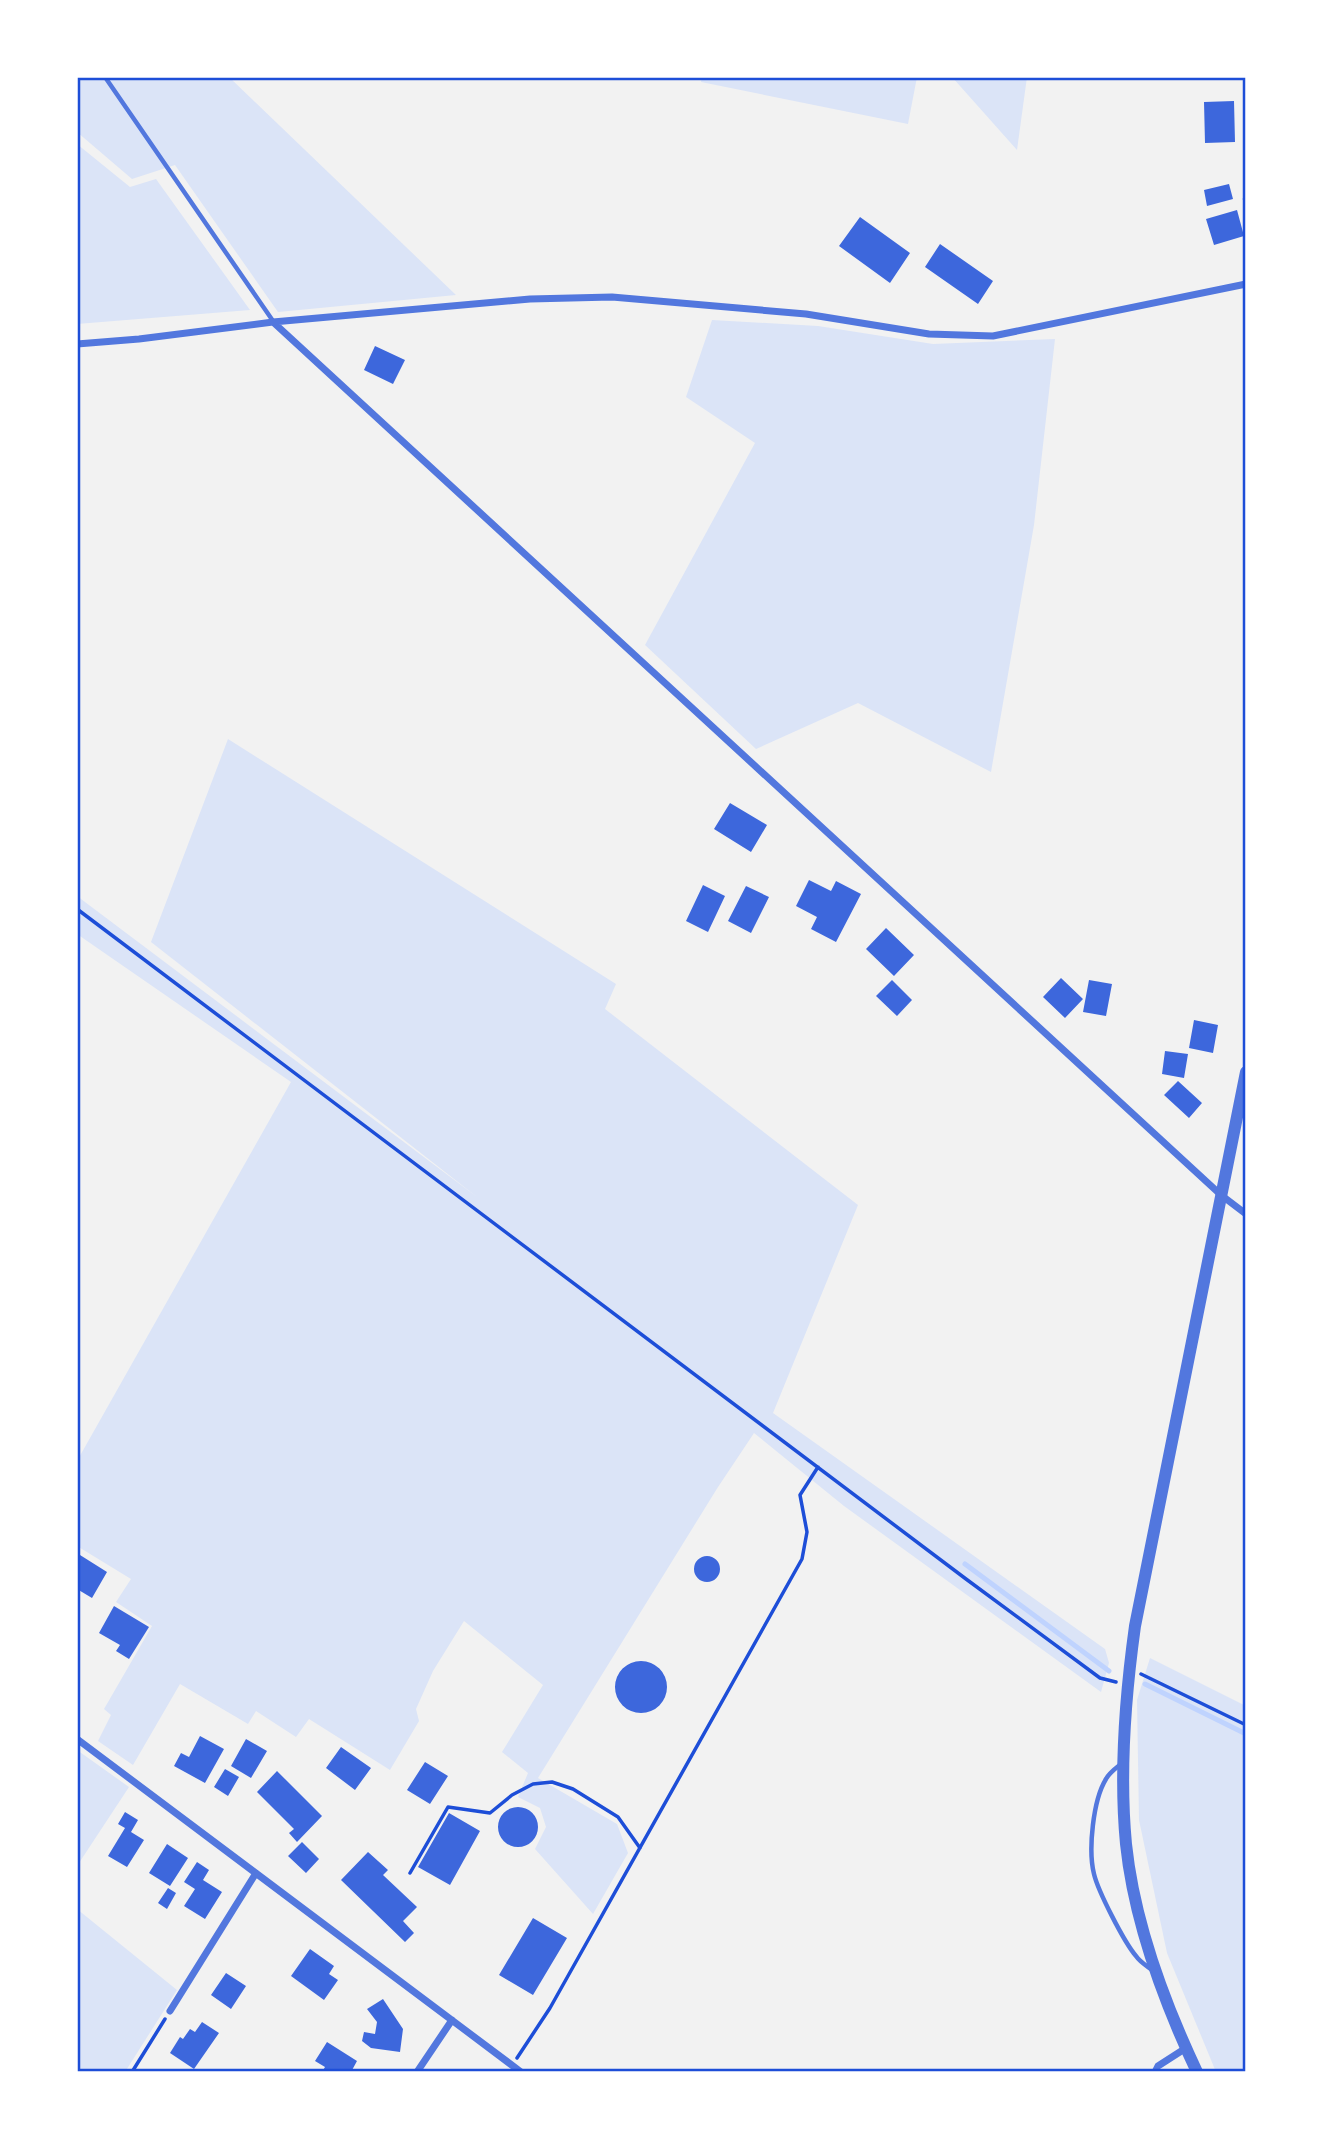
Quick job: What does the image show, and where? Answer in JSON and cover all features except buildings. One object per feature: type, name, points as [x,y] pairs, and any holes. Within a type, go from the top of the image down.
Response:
[{"type":"street","points":[[77,344],[273,322],[530,299],[612,297],[806,314],[929,334],[993,336],[1246,284]]},
{"type":"street","points":[[273,322],[1221,1195],[1246,1214]]},
{"type":"street","points":[[1197,2072],[1157,1974],[1137,1905],[1126,1846],[1124,1760],[1127,1685],[1142,1589],[1246,1072]]},
{"type":"street","points":[[77,1739],[521,2072]]},
{"type":"street","points":[[170,2011],[257,1873]]},
{"type":"street","points":[[417,2072],[452,2020]]},
{"type":"street","points":[[1155,2072],[1158,2066],[1186,2048]]},
{"type":"lane","points":[[105,77],[273,322]]},
{"type":"lane","points":[[1124,1760],[1107,1777],[1099,1794],[1091,1857],[1094,1876],[1124,1938],[1136,1957],[1157,1974]]},
{"type":"path","points":[[77,909],[1100,1678],[1127,1685]]},
{"type":"path","points":[[512,2065],[550,2008],[802,1559],[807,1532],[800,1495],[818,1467]]},
{"type":"path","points":[[1129,1668],[1246,1725]]},
{"type":"path","points":[[410,1873],[448,1807],[491,1813],[512,1795],[533,1784],[552,1782],[573,1789],[618,1818],[640,1848]]},
{"type":"path","points":[[132,2072],[170,2011]]},
{"type":"shaded area","points":[[77,77],[229,77],[456,295],[278,312],[175,165],[132,179],[77,132]]},
{"type":"shaded area","points":[[702,77],[917,77],[908,124],[701,82]]},
{"type":"shaded area","points":[[952,77],[1027,77],[1017,150]]},
{"type":"shaded area","points":[[77,144],[130,187],[156,179],[250,310],[77,324]]},
{"type":"shaded area","points":[[712,320],[818,326],[933,344],[1055,339],[1034,525],[991,772],[858,703],[756,749],[645,645],[755,443],[686,397]]},
{"type":"shaded area","points":[[228,739],[616,984],[605,1009],[858,1205],[773,1413],[1105,1649],[1109,1663],[1101,1692],[844,1506],[754,1433],[538,1778],[617,1824],[628,1853],[593,1914],[535,1849],[546,1827],[540,1808],[518,1797],[528,1773],[502,1752],[543,1685],[464,1621],[433,1671],[416,1709],[419,1721],[390,1770],[309,1719],[296,1737],[256,1711],[248,1724],[180,1684],[133,1765],[98,1741],[111,1715],[104,1709],[152,1626],[116,1602],[131,1579],[77,1546],[77,1461],[291,1082],[77,934],[77,896],[477,1197],[151,942]]},
{"type":"shaded area","points":[[1150,1658],[1246,1706],[1246,2072],[1216,2072],[1167,1953],[1139,1820],[1137,1700]]},
{"type":"shaded area","points":[[77,1750],[129,1787],[77,1866]]},
{"type":"shaded area","points":[[77,1909],[177,1990],[125,2072],[77,2072]]},
{"type":"waterway","points":[[965,1564],[1109,1671]]},
{"type":"waterway","points":[[1145,1684],[1246,1734]]}]
